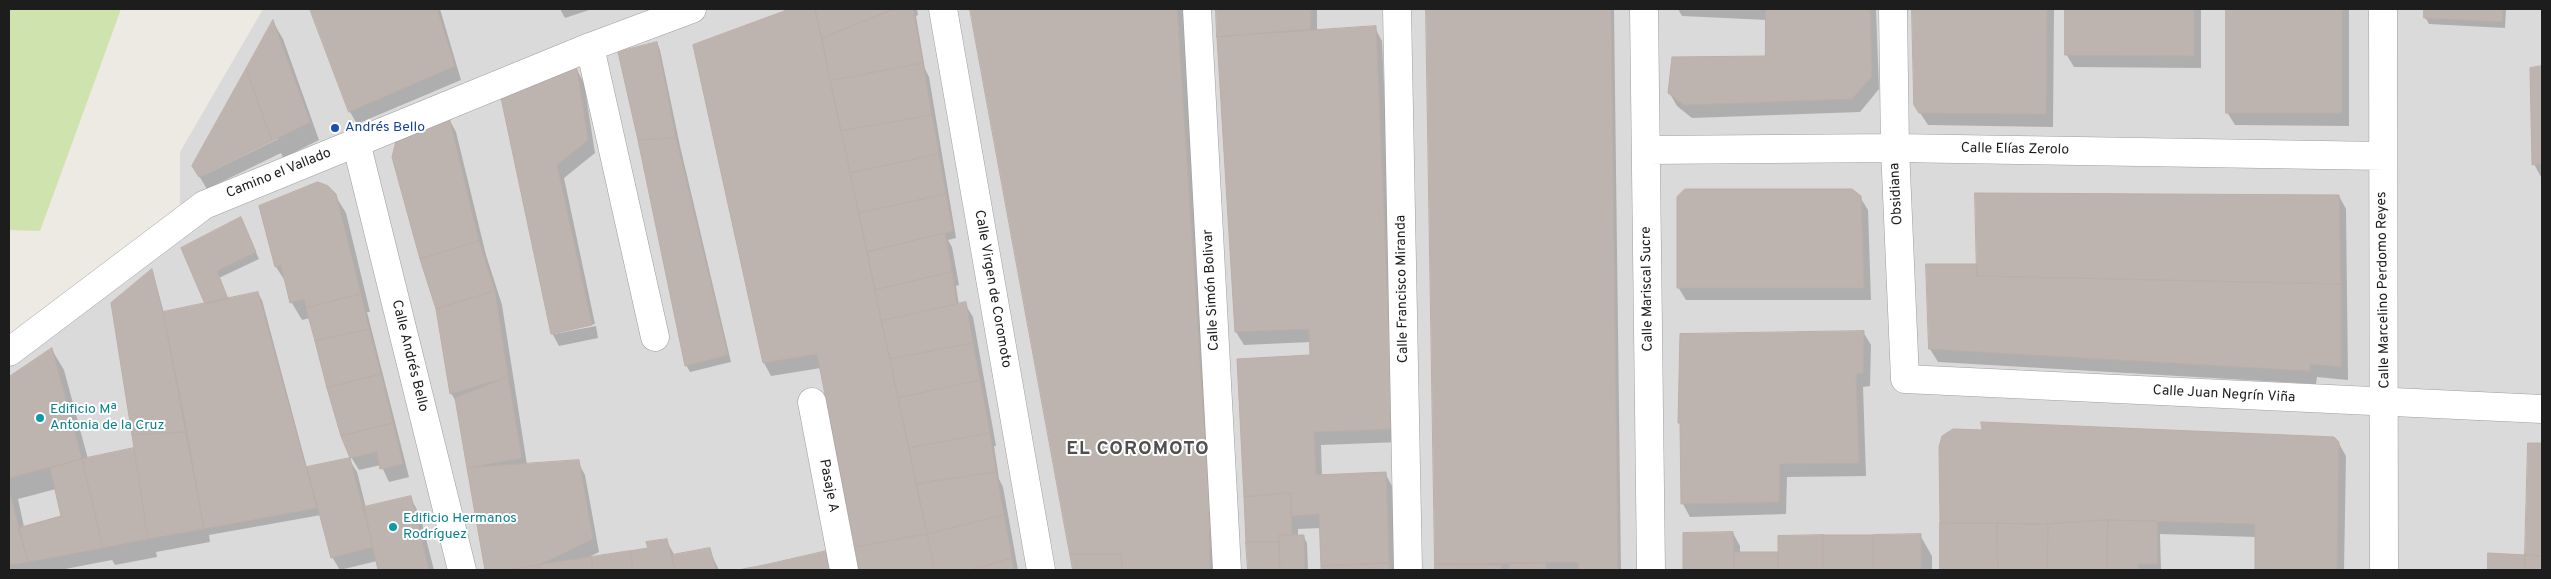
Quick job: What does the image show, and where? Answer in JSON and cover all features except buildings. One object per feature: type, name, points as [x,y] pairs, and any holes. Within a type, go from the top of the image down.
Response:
[{"type":"street","name":"Camino el Vallado","points":[[9,352],[204,205],[590,47],[692,9]]},
{"type":"street","name":"Calle Virgen de Coromoto","points":[[943,9],[1042,570]]},
{"type":"street","name":"Calle Simón Bolivar","points":[[1197,9],[1227,570]]},
{"type":"street","name":"Calle Francisco Miranda","points":[[1397,9],[1408,570]]},
{"type":"street","name":"Calle Mariscal Sucre","points":[[1644,9],[1651,570]]},
{"type":"street","name":"Obsidiana","points":[[1893,9],[1895,148],[1905,379]]},
{"type":"street","name":"Calle Marcelino Perdomo Reyes","points":[[2383,9],[2384,570]]},
{"type":"street","points":[[590,47],[655,337]]},
{"type":"street","name":"Calle Andrés Bello","points":[[356,142],[462,570]]},
{"type":"street","name":"Calle Elías Zerolo","points":[[1646,150],[1895,148],[2382,156]]},
{"type":"street","name":"Calle Juan Negrín Viña","points":[[1905,379],[2542,409]]},
{"type":"street","name":"Pasaje A","points":[[812,402],[844,570]]},
{"type":"shaded area","points":[[263,9],[2542,9],[2542,570],[9,570],[9,334],[180,214],[180,152]]},
{"type":"green space","points":[[9,9],[121,9],[40,231],[9,230]]},
{"type":"place","name":"Andrés Bello","points":[[335,128]]},
{"type":"place","name":"Edificio Mª Antonia de la Cruz","points":[[40,418]]},
{"type":"place","name":"Edificio Hermanos Rodríguez","points":[[393,527]]},
{"type":"district","name":"EL COROMOTO","points":[[1138,450]]}]
